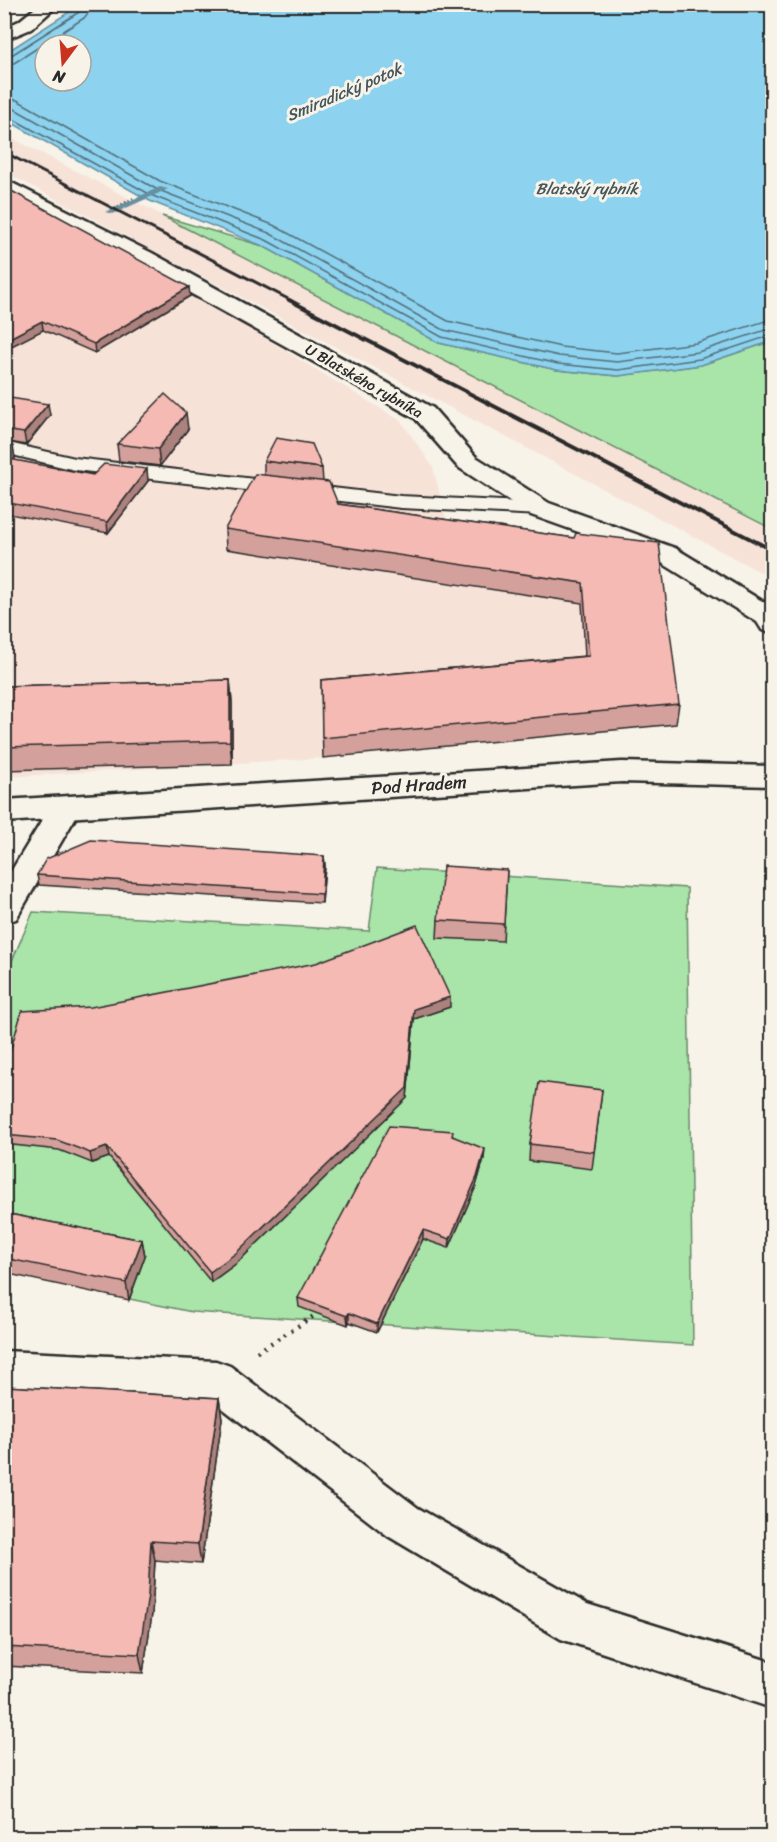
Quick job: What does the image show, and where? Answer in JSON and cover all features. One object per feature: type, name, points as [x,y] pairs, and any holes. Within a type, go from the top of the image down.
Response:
[{"type":"street","points":[[4,35],[25,25],[51,4]]},
{"type":"street","name":"U Blatského rybníka","points":[[4,185],[144,258],[424,414],[467,462],[540,509],[666,554],[768,616],[772,624]]},
{"type":"street","name":"Pod Hradem","points":[[4,811],[622,772],[772,776]]},
{"type":"street","points":[[4,911],[65,808]]},
{"type":"street","points":[[4,1369],[216,1379],[403,1522],[577,1623],[772,1685]]},
{"type":"lane","points":[[4,447],[75,464],[355,497],[401,502],[540,509]]},
{"type":"path","points":[[216,1379],[317,1314]]},
{"type":"shaded area","points":[[4,134],[772,529],[772,578],[5,172]]},
{"type":"shaded area","points":[[5,192],[195,296],[401,421],[433,467],[447,523],[657,562],[676,724],[323,758],[5,777]]},
{"type":"green space","points":[[162,216],[263,246],[439,343],[557,370],[618,376],[701,365],[772,341],[772,529]]},
{"type":"green space","points":[[377,868],[687,888],[693,1345],[192,1312],[5,1273],[5,977],[33,912],[369,931]]},
{"type":"water","name":"Blatský rybník","points":[[80,5],[772,5],[772,341],[701,365],[618,376],[557,370],[439,343],[263,246],[150,201],[5,119],[5,53],[33,35],[33,93],[93,93],[93,33],[36,33]]},
{"type":"building","points":[[4,187],[189,287],[94,344],[42,321],[4,341]]},
{"type":"building","points":[[165,394],[186,413],[158,449],[117,444]]},
{"type":"building","points":[[4,397],[48,404],[24,433],[4,430]]},
{"type":"building","points":[[276,438],[312,444],[322,468],[264,461]]},
{"type":"building","points":[[4,444],[13,447],[4,457]]},
{"type":"building","points":[[4,458],[93,475],[104,464],[147,469],[107,522],[4,502]]},
{"type":"building","points":[[255,474],[329,482],[338,504],[574,538],[576,533],[659,543],[679,704],[322,738],[321,680],[589,656],[583,583],[225,529]]},
{"type":"building","points":[[230,680],[230,741],[4,747],[4,686]]},
{"type":"building","points":[[91,840],[324,856],[322,894],[37,875],[46,859]]},
{"type":"building","points":[[443,866],[507,870],[504,924],[438,920]]},
{"type":"building","points":[[417,925],[450,997],[414,1009],[407,1088],[236,1253],[210,1272],[107,1147],[90,1153],[57,1140],[4,1135],[4,1072],[22,1011],[91,1007],[316,963]]},
{"type":"building","points":[[539,1082],[602,1090],[594,1152],[530,1144]]},
{"type":"building","points":[[389,1126],[453,1131],[452,1136],[485,1149],[477,1177],[450,1239],[423,1230],[377,1324],[298,1298]]},
{"type":"building","points":[[4,1213],[142,1240],[126,1283],[4,1258]]},
{"type":"building","points":[[4,1386],[219,1398],[198,1544],[151,1541],[148,1595],[139,1654],[4,1647]]},
{"type":"waterway","name":"Smiradický potok","points":[[110,212],[163,189]]},
{"type":"railway","points":[[4,152],[292,301]]},
{"type":"railway","points":[[289,300],[772,550]]}]
